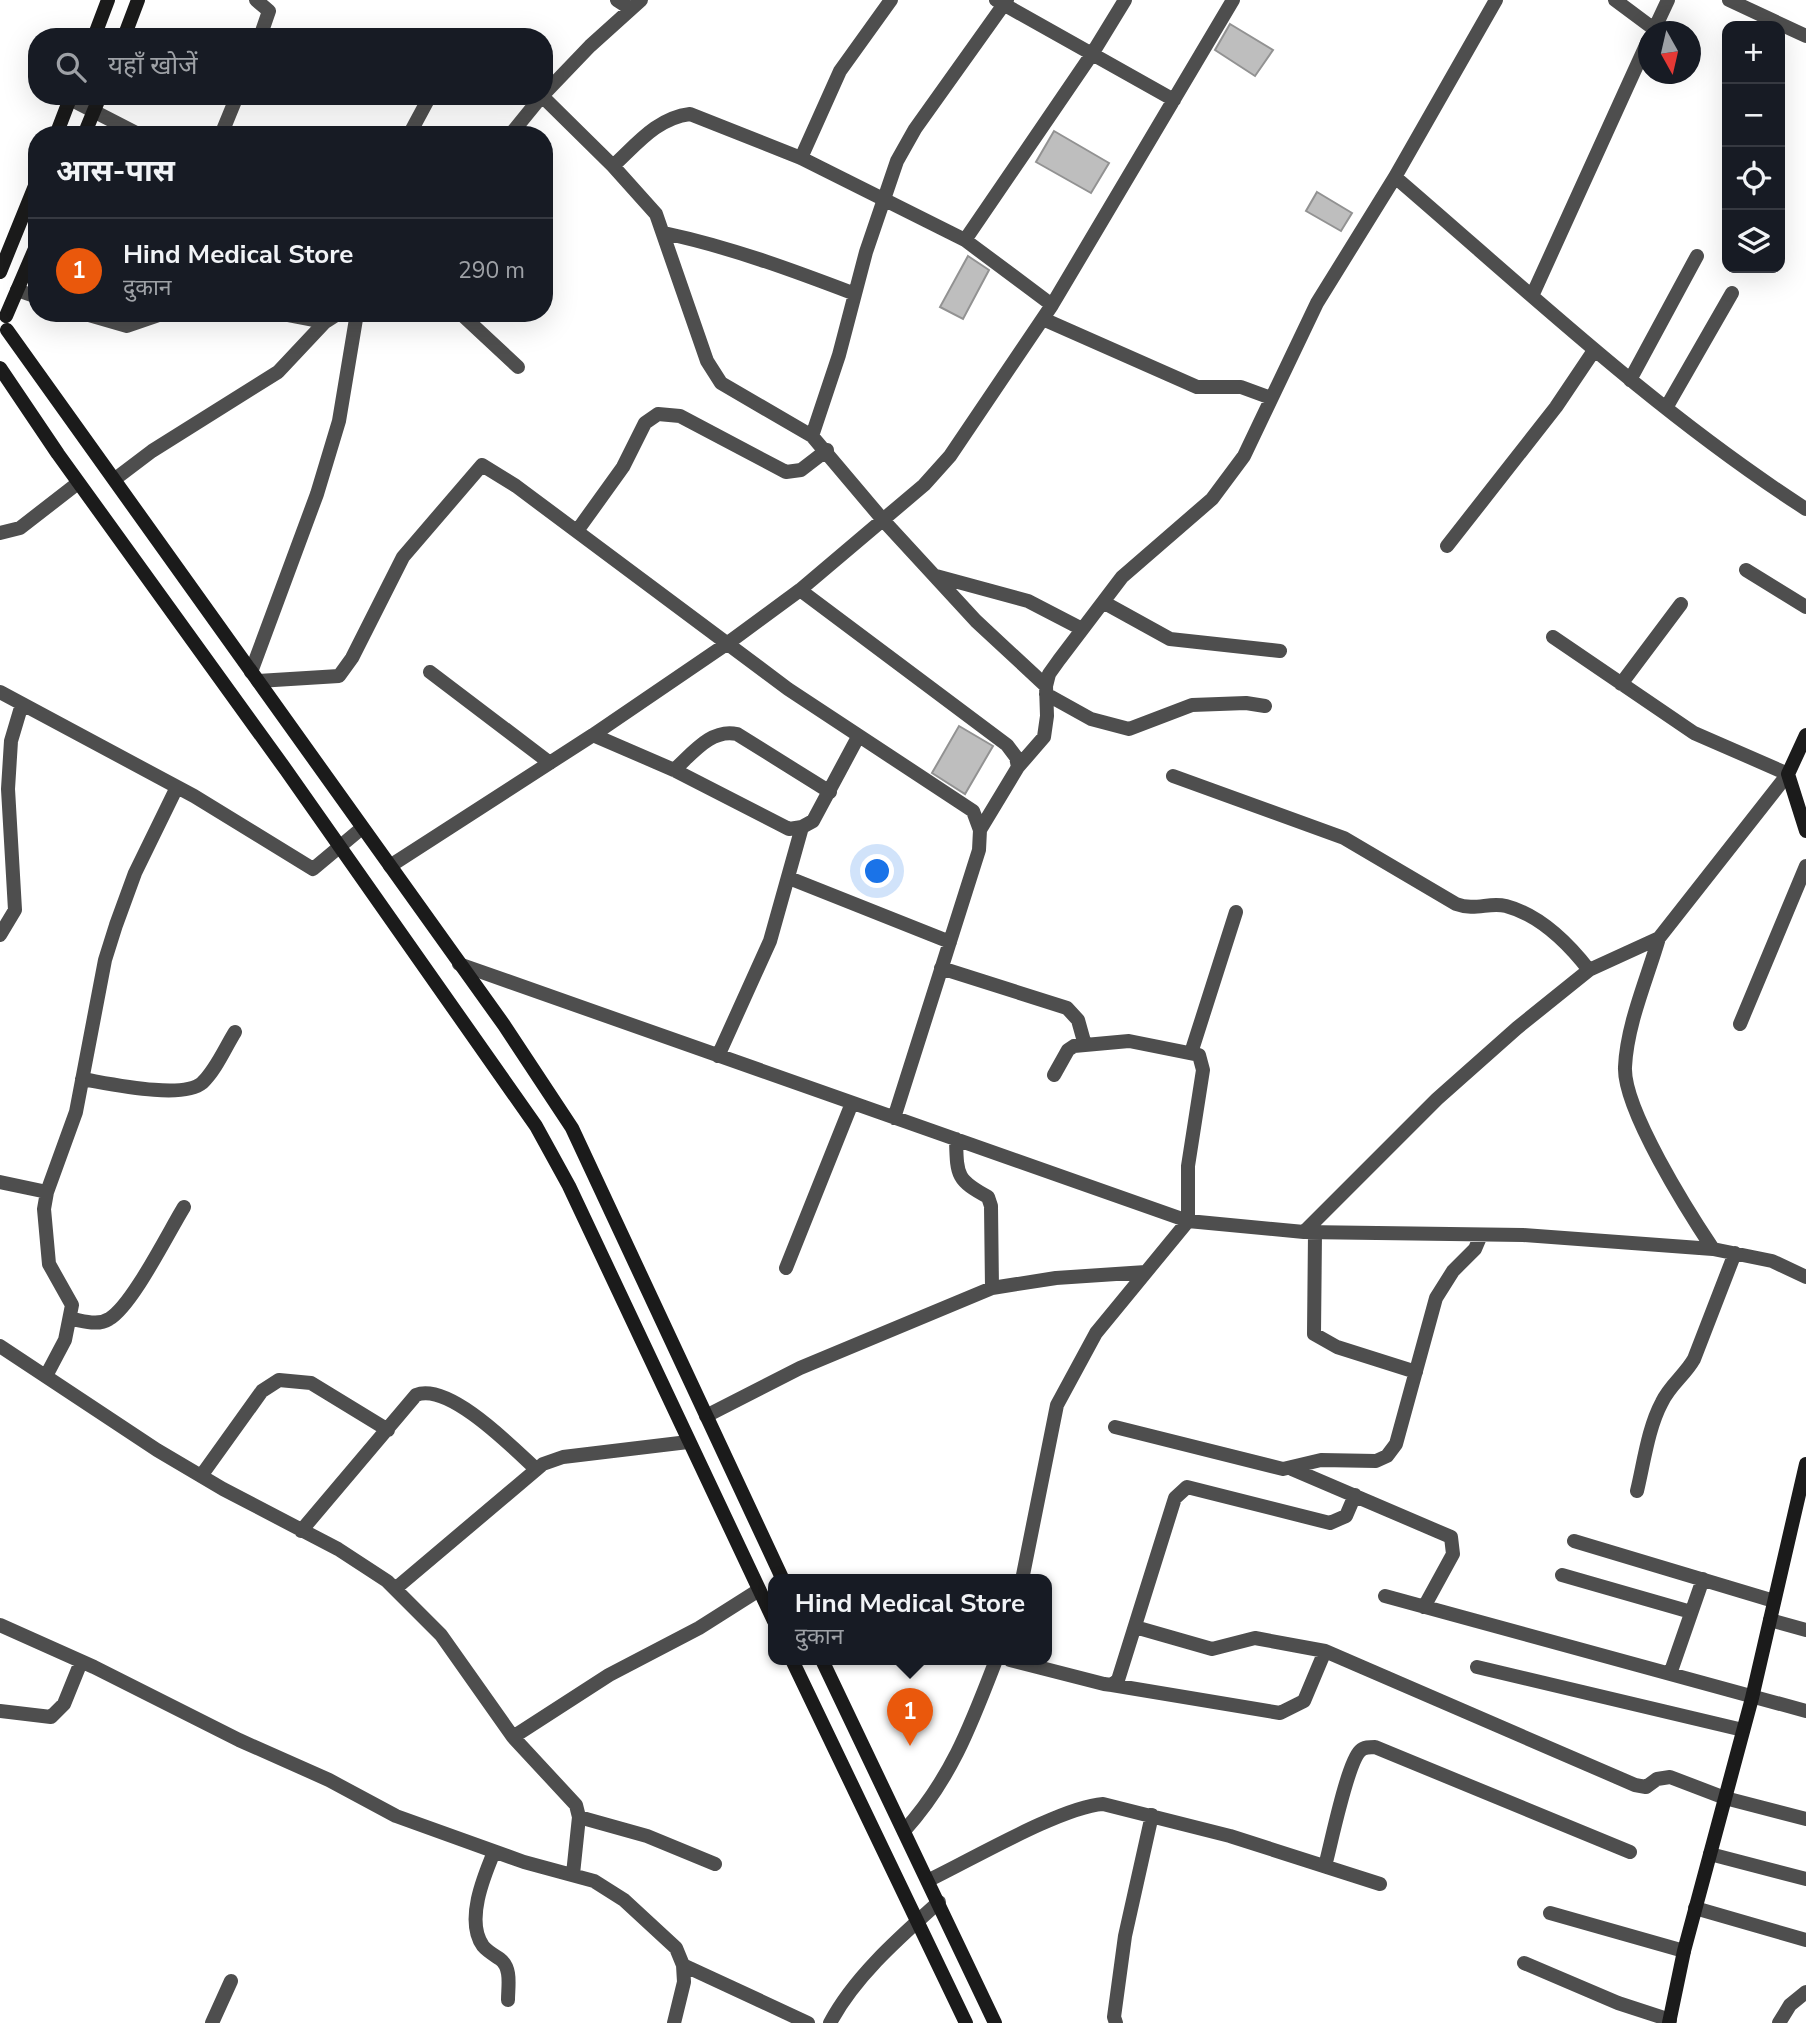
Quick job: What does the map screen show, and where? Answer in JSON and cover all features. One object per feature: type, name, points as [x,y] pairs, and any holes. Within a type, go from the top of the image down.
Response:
[{"type":"street","points":[[98,28],[108,0]]},
{"type":"street","points":[[127,28],[138,0]]},
{"type":"street","points":[[256,0],[269,11],[263,28]]},
{"type":"street","points":[[617,0],[636,5]]},
{"type":"street","points":[[802,158],[840,71],[891,0]]},
{"type":"street","points":[[965,240],[1092,54],[1125,0]]},
{"type":"street","points":[[390,866],[593,735],[728,643],[800,590],[924,485],[950,456],[1052,305],[1233,0]]},
{"type":"street","points":[[980,830],[1018,767],[1044,737],[1047,727],[1046,690],[1049,674],[1122,578],[1212,499],[1244,456],[1317,303],[1395,177],[1496,0]]},
{"type":"street","points":[[1615,0],[1638,21]]},
{"type":"street","points":[[1658,21],[1668,0]]},
{"type":"street","points":[[1729,0],[1806,36]]},
{"type":"street","points":[[812,436],[827,396],[883,197],[897,161],[915,129],[1002,2],[1174,100]]},
{"type":"street","points":[[553,85],[590,46],[636,5]]},
{"type":"street","points":[[1532,296],[1638,65]]},
{"type":"street","points":[[60,126],[68,105]]},
{"type":"street","points":[[88,126],[97,105]]},
{"type":"street","points":[[101,105],[128,126]]},
{"type":"street","points":[[225,126],[233,105]]},
{"type":"street","points":[[414,126],[425,105]]},
{"type":"street","points":[[518,126],[535,105]]},
{"type":"street","points":[[552,105],[656,214],[707,361],[721,383],[812,436],[827,450],[883,520],[976,621],[1046,690],[1091,719],[1129,729],[1192,705],[1246,703],[1265,706]]},
{"type":"street","points":[[613,166],[655,126],[677,116],[690,114],[802,158],[965,240],[1052,305]]},
{"type":"street","points":[[1395,177],[1593,352],[1806,509]]},
{"type":"street","points":[[0,272],[28,203]]},
{"type":"street","points":[[664,233],[763,259],[855,294]]},
{"type":"street","points":[[1630,380],[1697,256]]},
{"type":"street","points":[[28,265],[3,324],[390,866],[572,1128],[780,1574]]},
{"type":"street","points":[[17,290],[28,294]]},
{"type":"street","points":[[1666,408],[1732,293]]},
{"type":"street","points":[[1043,319],[1197,387],[1241,387],[1271,398]]},
{"type":"street","points":[[113,322],[127,326],[139,322]]},
{"type":"street","points":[[115,479],[152,451],[278,372],[325,322]]},
{"type":"street","points":[[255,677],[339,421],[356,322]]},
{"type":"street","points":[[470,322],[519,366]]},
{"type":"street","points":[[1447,546],[1556,407],[1593,352]]},
{"type":"street","points":[[0,368],[78,483],[341,847],[536,1126],[569,1186],[768,1609]]},
{"type":"street","points":[[577,531],[623,467],[645,423],[658,414],[680,416],[786,472],[801,470],[827,450]]},
{"type":"street","points":[[255,677],[339,676],[352,658],[403,557],[482,465],[577,531],[858,737],[973,811],[980,830],[979,850],[894,1118]]},
{"type":"street","points":[[0,534],[20,528],[78,483]]},
{"type":"street","points":[[1746,570],[1806,607]]},
{"type":"street","points":[[935,576],[1028,601],[1082,629]]},
{"type":"street","points":[[800,590],[1007,746],[1016,757],[1018,767]]},
{"type":"street","points":[[1103,602],[1170,639],[1280,651]]},
{"type":"street","points":[[1621,684],[1681,604]]},
{"type":"street","points":[[1553,637],[1694,733],[1788,775],[1806,831]]},
{"type":"street","points":[[430,672],[550,763]]},
{"type":"street","points":[[0,692],[177,787],[313,869],[362,828]]},
{"type":"street","points":[[0,935],[15,910],[8,789],[11,741],[22,704]]},
{"type":"street","points":[[674,770],[715,734],[727,732],[737,734],[830,792]]},
{"type":"street","points":[[593,735],[674,770],[789,829],[802,827],[813,821],[858,737]]},
{"type":"street","points":[[1713,1249],[1681,1202],[1628,1087],[1625,1070],[1627,1050],[1659,938],[1788,775],[1806,735]]},
{"type":"street","points":[[1173,776],[1344,838],[1456,904],[1470,909],[1506,906],[1524,914],[1560,936],[1589,970]]},
{"type":"street","points":[[46,1376],[65,1340],[72,1318],[72,1305],[49,1264],[44,1209],[47,1192],[76,1112],[105,960],[116,925],[135,873],[177,787]]},
{"type":"street","points":[[718,1056],[770,941],[802,827]]},
{"type":"street","points":[[1740,1024],[1806,866]]},
{"type":"street","points":[[789,878],[950,942]]},
{"type":"street","points":[[1191,1053],[1236,912]]},
{"type":"street","points":[[1416,1372],[1337,1347],[1314,1334],[1309,1233],[1437,1099],[1589,970],[1659,938]]},
{"type":"street","points":[[459,964],[1188,1221],[1309,1233],[1481,1235],[1713,1249],[1772,1261],[1806,1277]]},
{"type":"street","points":[[942,968],[1067,1009],[1078,1020],[1085,1045]]},
{"type":"street","points":[[82,1079],[149,1090],[195,1087],[209,1074],[235,1032]]},
{"type":"street","points":[[1023,1574],[1057,1405],[1096,1333],[1188,1221],[1188,1166],[1203,1070],[1199,1055],[1129,1041],[1085,1045],[1068,1050],[1054,1076]]},
{"type":"street","points":[[786,1268],[852,1103]]},
{"type":"street","points":[[956,1139],[960,1178],[965,1185],[988,1197],[991,1206],[992,1288]]},
{"type":"street","points":[[0,1182],[47,1192]]},
{"type":"street","points":[[72,1318],[102,1322],[116,1314],[139,1283],[184,1207]]},
{"type":"street","points":[[1292,1469],[1321,1460],[1364,1461],[1387,1456],[1396,1444],[1436,1298],[1453,1272],[1475,1249],[1481,1235]]},
{"type":"street","points":[[1637,1491],[1658,1410],[1670,1389],[1695,1359],[1735,1253]]},
{"type":"street","points":[[706,1416],[800,1368],[992,1288],[1056,1278],[1146,1272]]},
{"type":"street","points":[[0,1346],[201,1476],[338,1549],[395,1589],[441,1635],[513,1737],[569,1795],[579,1817],[573,1874]]},
{"type":"street","points":[[201,1476],[262,1391],[279,1380],[311,1383],[387,1430]]},
{"type":"street","points":[[301,1531],[416,1395],[424,1392],[441,1395],[470,1414],[536,1469]]},
{"type":"street","points":[[1115,1427],[1267,1467],[1292,1469],[1451,1537],[1453,1554],[1424,1607]]},
{"type":"street","points":[[395,1589],[536,1469],[563,1457],[688,1442]]},
{"type":"street","points":[[1524,1963],[1618,2003],[1669,2021],[1684,1951],[1752,1698],[1806,1464]]},
{"type":"street","points":[[1112,1685],[1118,1680],[1175,1498],[1186,1487],[1330,1523],[1346,1516],[1355,1494]]},
{"type":"street","points":[[1574,1541],[1774,1601]]},
{"type":"street","points":[[1562,1575],[1691,1612]]},
{"type":"street","points":[[1670,1674],[1703,1579]]},
{"type":"street","points":[[513,1737],[609,1675],[699,1628],[759,1590]]},
{"type":"street","points":[[1385,1596],[1806,1711]]},
{"type":"street","points":[[1770,1620],[1806,1630]]},
{"type":"street","points":[[0,1625],[239,1740],[329,1780],[396,1816],[494,1852],[594,1881],[624,1900],[676,1948],[683,1965],[684,1982],[674,2023]]},
{"type":"street","points":[[1135,1628],[1212,1649],[1255,1638],[1325,1651],[1635,1785],[1646,1787],[1657,1779],[1670,1777],[1725,1798],[1806,1819]]},
{"type":"street","points":[[1030,1665],[1112,1685],[1280,1713],[1304,1701],[1325,1651]]},
{"type":"street","points":[[0,1711],[51,1717],[64,1704],[81,1662]]},
{"type":"street","points":[[794,1665],[966,2023]]},
{"type":"street","points":[[824,1665],[995,2023]]},
{"type":"street","points":[[904,1831],[931,1801],[961,1751],[994,1665]]},
{"type":"street","points":[[1477,1667],[1743,1730]]},
{"type":"street","points":[[1325,1866],[1350,1773],[1359,1751],[1366,1747],[1375,1747],[1630,1852]]},
{"type":"street","points":[[929,1880],[1092,1805],[1103,1804],[1152,1815],[1380,1884]]},
{"type":"street","points":[[1116,2023],[1114,2017],[1125,1936],[1152,1815]]},
{"type":"street","points":[[579,1817],[647,1836],[715,1864]]},
{"type":"street","points":[[494,1852],[478,1895],[478,1927],[481,1942],[504,1962],[508,1970],[508,2000]]},
{"type":"street","points":[[1710,1854],[1806,1879]]},
{"type":"street","points":[[830,2023],[839,2006],[939,1902]]},
{"type":"street","points":[[1696,1908],[1806,1940]]},
{"type":"street","points":[[1550,1913],[1684,1951]]},
{"type":"street","points":[[683,1965],[808,2023]]},
{"type":"street","points":[[212,2023],[230,1980]]},
{"type":"street","points":[[1779,2023],[1790,2005],[1806,1992]]},
{"type":"building","points":[[1230,24],[1273,50],[1255,76],[1215,50]]},
{"type":"building","points":[[1054,131],[1109,163],[1091,193],[1036,162]]},
{"type":"building","points":[[1317,192],[1352,213],[1341,231],[1306,211]]},
{"type":"building","points":[[968,256],[989,270],[963,319],[940,307]]},
{"type":"building","points":[[959,726],[993,746],[965,794],[932,773]]},
{"type":"place","name":"Hind Medical Store","points":[[910,1746]]}]
